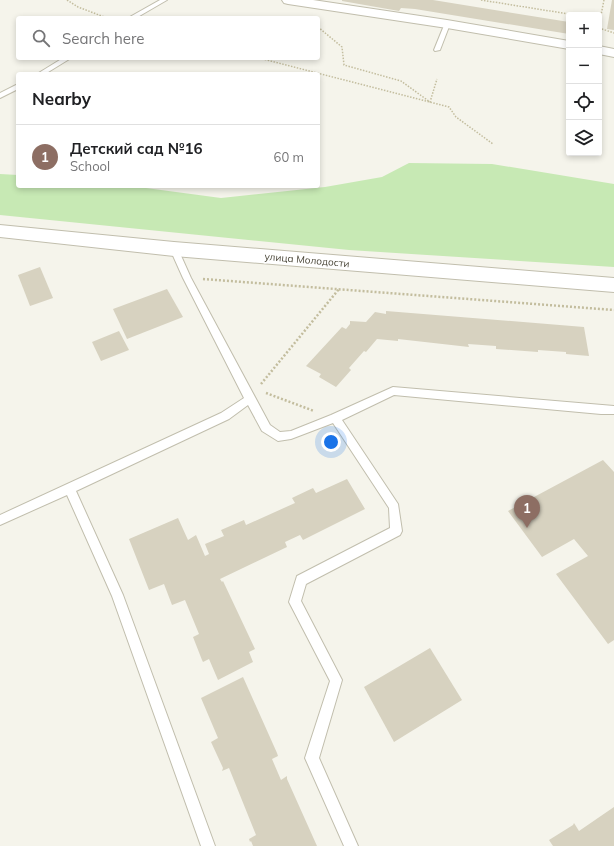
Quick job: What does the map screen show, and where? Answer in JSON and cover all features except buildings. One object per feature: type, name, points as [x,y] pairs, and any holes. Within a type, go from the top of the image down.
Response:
[{"type":"street","points":[[288,0],[447,24],[566,44]]},
{"type":"street","points":[[602,51],[614,53]]},
{"type":"street","name":"улица Молодости","points":[[0,231],[174,249],[614,285]]},
{"type":"lane","points":[[135,16],[164,0]]},
{"type":"lane","points":[[437,50],[447,24]]},
{"type":"lane","points":[[44,72],[64,60]]},
{"type":"lane","points":[[0,96],[16,87]]},
{"type":"lane","points":[[174,249],[187,278],[266,428],[278,436],[291,435],[335,418],[392,391],[614,410]]},
{"type":"lane","points":[[0,520],[70,489],[225,416],[250,399]]},
{"type":"lane","points":[[335,418],[394,507],[396,531],[301,580],[295,602],[336,680],[312,758],[351,846]]},
{"type":"lane","points":[[70,489],[117,595],[208,846]]},
{"type":"path","points":[[67,0],[78,7],[102,16]]},
{"type":"path","points":[[481,0],[566,14]]},
{"type":"path","points":[[601,12],[604,0]]},
{"type":"path","points":[[320,29],[342,47],[344,65],[401,81],[430,102]]},
{"type":"path","points":[[602,29],[614,33]]},
{"type":"path","points":[[266,60],[313,72]]},
{"type":"path","points":[[320,74],[449,107],[456,118],[493,144]]},
{"type":"path","points":[[430,102],[437,79]]},
{"type":"path","points":[[187,278],[614,310]]},
{"type":"path","points":[[250,399],[339,289]]},
{"type":"path","points":[[256,390],[335,418]]},
{"type":"green space","points":[[409,163],[492,164],[614,184],[614,267],[349,250],[0,215],[0,174],[16,175],[16,188],[146,188],[221,198],[320,188],[382,177]]},
{"type":"place","name":"Детский сад №16","points":[[527,528]]}]
